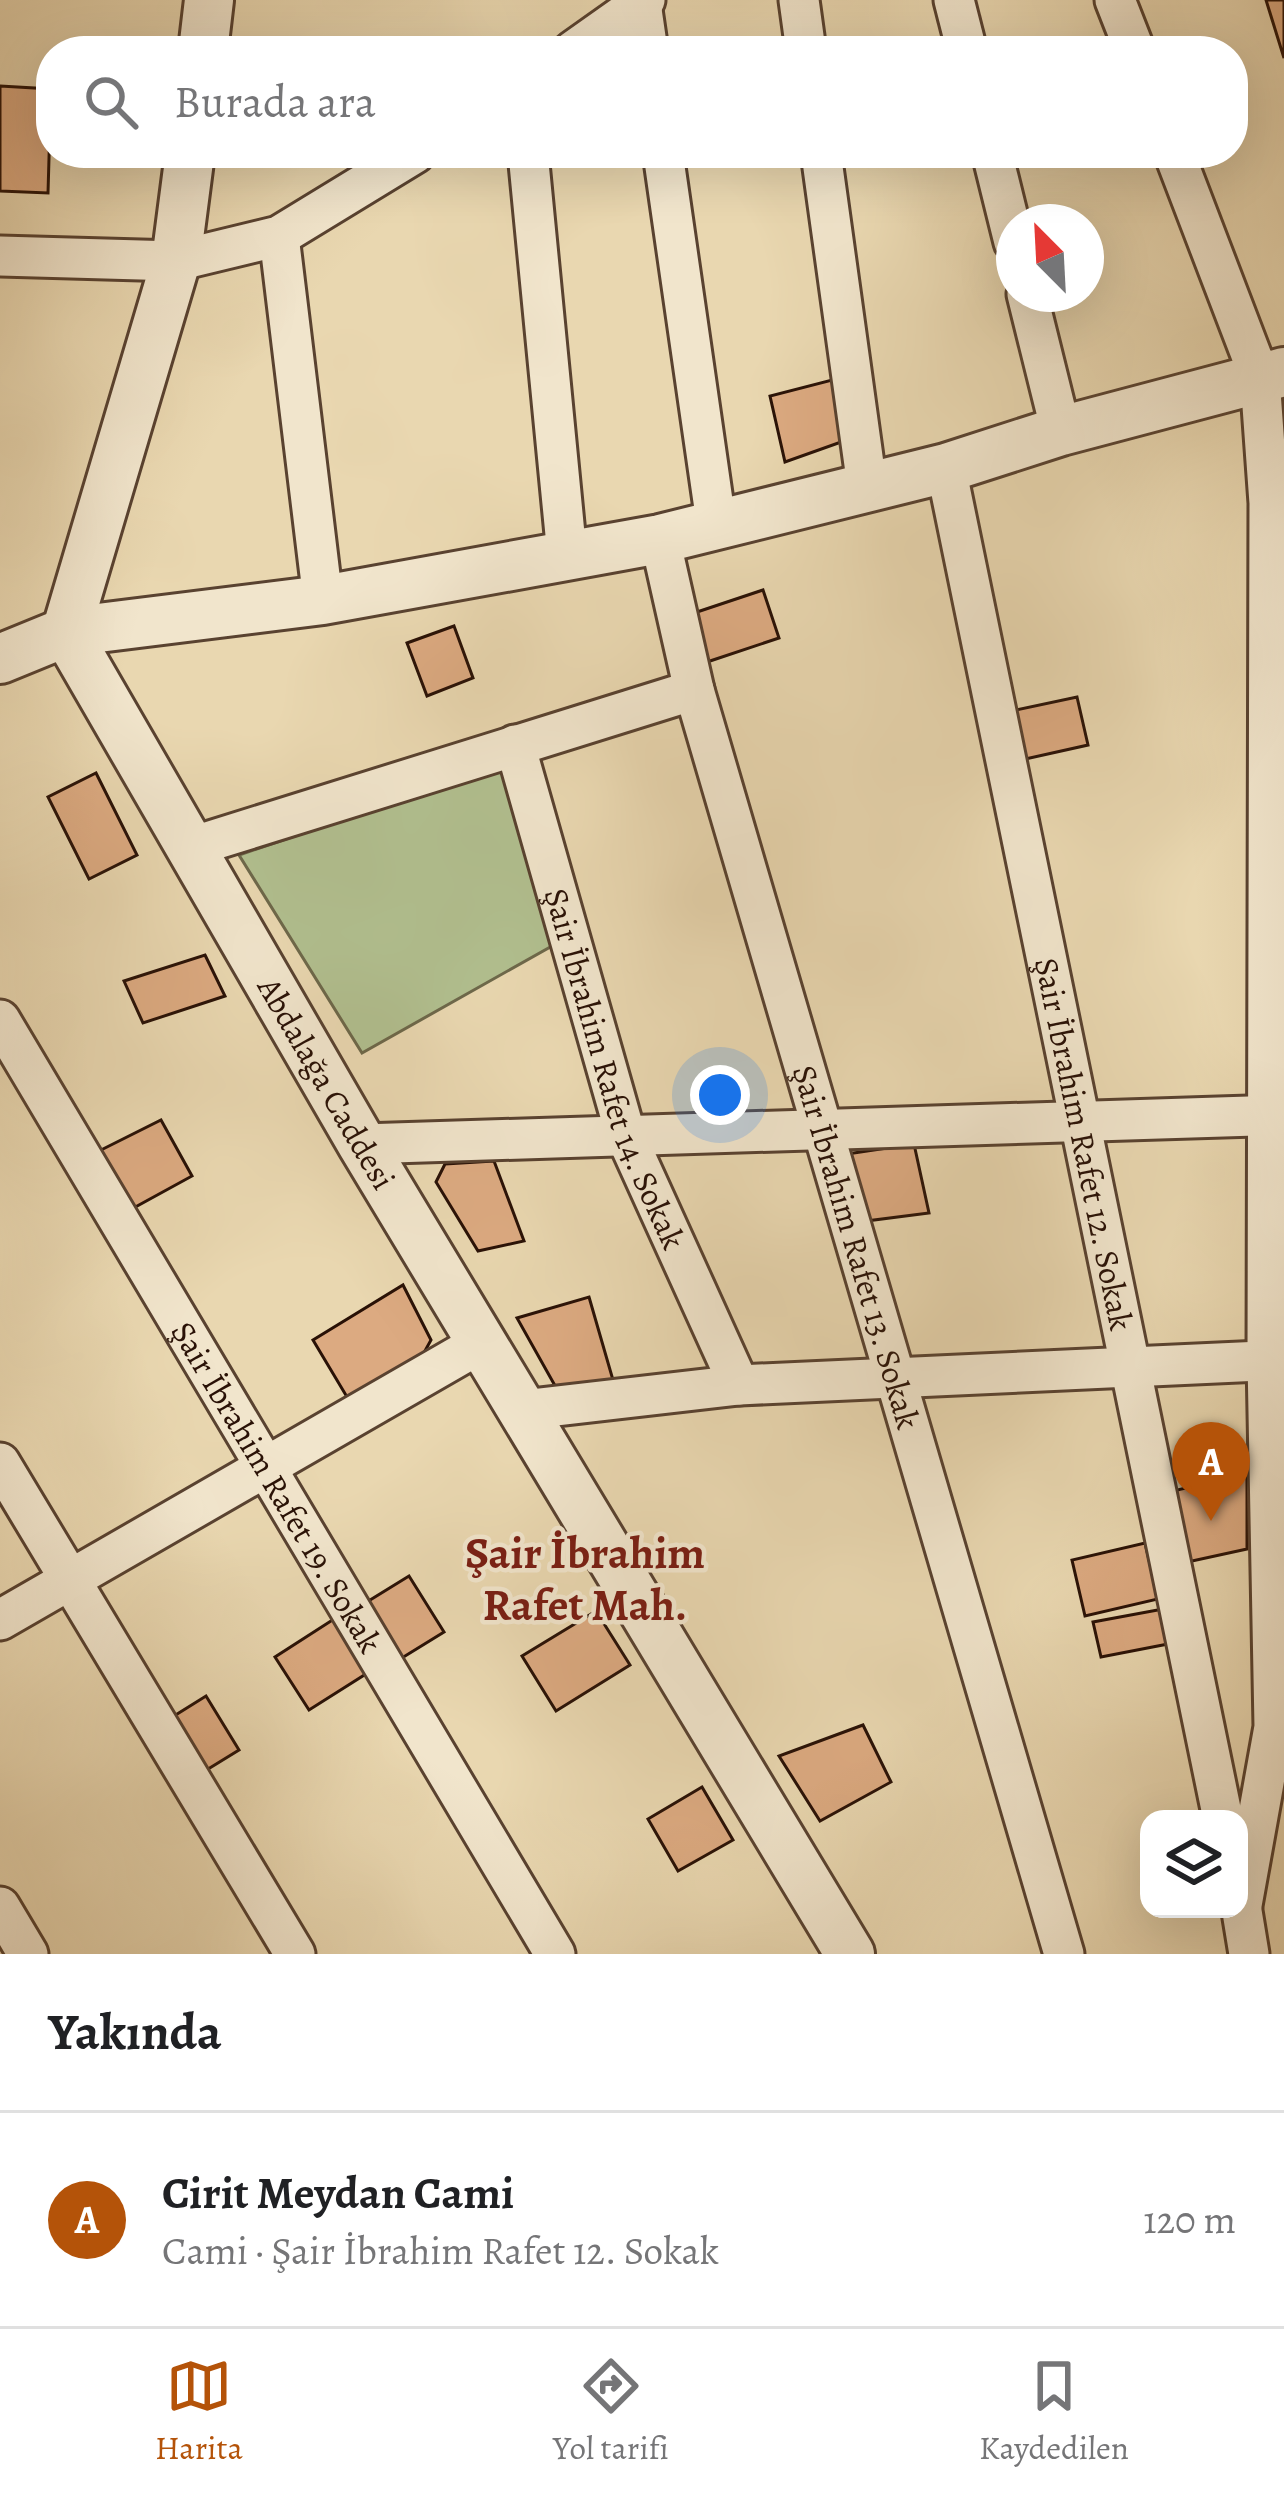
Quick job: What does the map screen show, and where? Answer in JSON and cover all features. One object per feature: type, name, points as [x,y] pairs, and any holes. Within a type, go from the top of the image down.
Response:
[{"type":"street","points":[[205,36],[209,0]]},
{"type":"street","points":[[799,0],[804,36]]},
{"type":"street","points":[[954,0],[963,36]]},
{"type":"street","points":[[1115,0],[1129,36]]},
{"type":"street","points":[[595,36],[643,1]]},
{"type":"street","points":[[643,1],[646,36]]},
{"type":"street","points":[[66,632],[176,261],[188,168]]},
{"type":"street","points":[[0,256],[176,261],[278,236],[390,168]]},
{"type":"street","points":[[529,168],[567,555]]},
{"type":"street","points":[[665,168],[716,522]]},
{"type":"street","points":[[822,168],[867,486]]},
{"type":"street","points":[[996,168],[1005,204]]},
{"type":"street","points":[[1181,168],[1272,375],[1277,502],[1278,1115],[1274,1726],[1248,1858]]},
{"type":"street","points":[[278,236],[323,600]]},
{"type":"street","points":[[1031,312],[1060,431]]},
{"type":"street","points":[[0,659],[66,632],[323,600],[660,539],[946,469],[1060,431],[1272,375]]},
{"type":"street","name":"Şair İbrahim Rafet 12. Sokak","points":[[946,469],[1221,1810]]},
{"type":"street","name":"Şair İbrahim Rafet 13. Sokak","points":[[660,539],[694,690],[819,1126],[900,1379],[1064,1954]]},
{"type":"street","name":"Abdalağa Caddesi","points":[[66,632],[362,1144],[850,1954]]},
{"type":"street","points":[[188,848],[694,690]]},
{"type":"street","name":"Şair İbrahim Rafet 14. Sokak","points":[[515,745],[626,1136],[739,1385]]},
{"type":"street","name":"Şair İbrahim Rafet 19. Sokak","points":[[0,1020],[261,1467],[555,1954]]},
{"type":"street","points":[[362,1144],[1278,1115]]},
{"type":"street","points":[[0,1620],[481,1343]]},
{"type":"street","points":[[522,1410],[739,1385],[1128,1371],[1275,1360]]},
{"type":"street","points":[[0,1463],[295,1954]]},
{"type":"street","points":[[0,1907],[28,1954]]},
{"type":"street","points":[[1243,1918],[1249,1954]]},
{"type":"green space","points":[[502,766],[552,946],[362,1053],[239,855]]},
{"type":"building","points":[[1266,0],[1284,0],[1284,58]]},
{"type":"building","points":[[0,86],[36,88],[36,168],[49,168],[48,193],[0,191]]},
{"type":"building","points":[[832,380],[844,441],[785,462],[770,396]]},
{"type":"building","points":[[763,590],[779,638],[707,662],[691,614]]},
{"type":"building","points":[[454,626],[473,678],[427,696],[407,643]]},
{"type":"building","points":[[1077,697],[1088,745],[1021,760],[1011,711]]},
{"type":"building","points":[[96,773],[137,855],[89,879],[48,797]]},
{"type":"building","points":[[205,955],[225,996],[143,1023],[124,981]]},
{"type":"building","points":[[161,1120],[192,1176],[128,1211],[93,1154]]},
{"type":"building","points":[[914,1144],[929,1213],[866,1221],[847,1154]]},
{"type":"building","points":[[494,1161],[524,1241],[478,1251],[436,1182],[445,1164]]},
{"type":"building","points":[[403,1285],[431,1340],[420,1360],[350,1402],[313,1340]]},
{"type":"building","points":[[589,1297],[613,1380],[558,1391],[517,1318]]},
{"type":"building","points":[[1247,1473],[1247,1549],[1183,1563],[1169,1492]]},
{"type":"building","points":[[1145,1543],[1158,1599],[1085,1616],[1072,1560]]},
{"type":"building","points":[[409,1576],[444,1632],[397,1661],[362,1605]]},
{"type":"building","points":[[1163,1609],[1168,1644],[1101,1657],[1093,1622]]},
{"type":"building","points":[[596,1611],[630,1665],[556,1711],[522,1656]]},
{"type":"building","points":[[334,1619],[369,1672],[309,1710],[275,1657]]},
{"type":"building","points":[[206,1696],[239,1750],[200,1774],[166,1721]]},
{"type":"building","points":[[863,1725],[891,1782],[820,1821],[779,1756]]},
{"type":"building","points":[[702,1787],[733,1840],[678,1871],[648,1819]]},
{"type":"place","name":"Cirit Meydan Cami","points":[[1211,1521]]},
{"type":"district","name":"Şair İbrahim Rafet Mah.","points":[[585,1578]]}]
